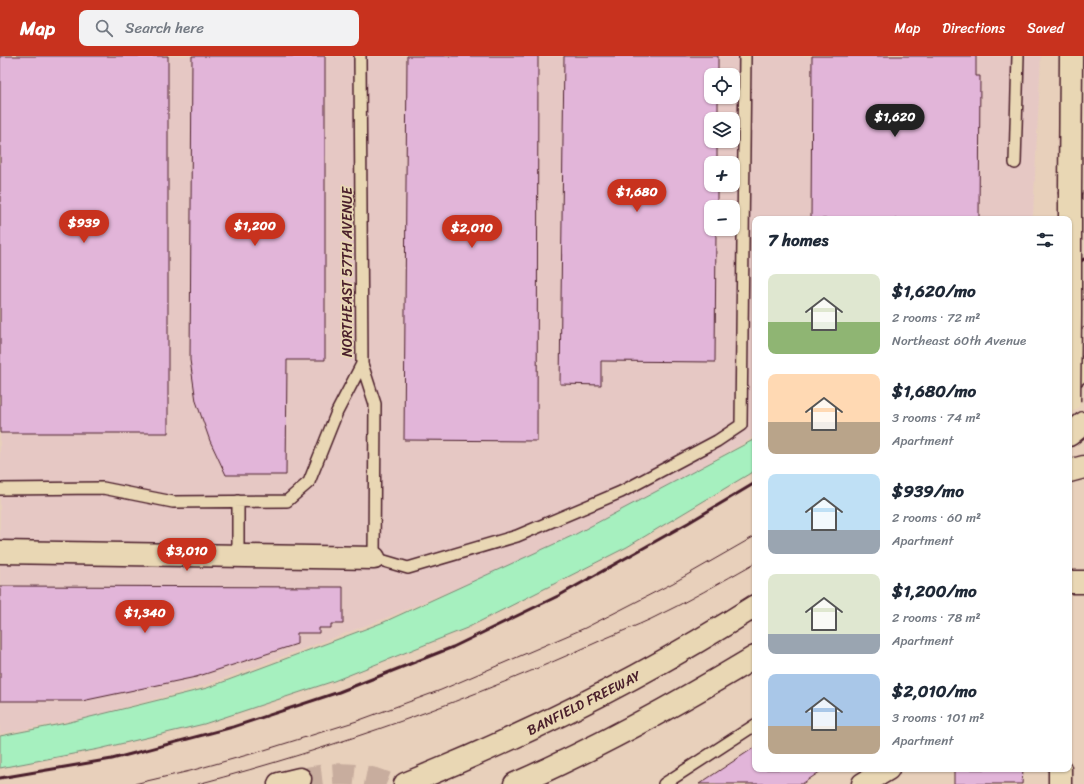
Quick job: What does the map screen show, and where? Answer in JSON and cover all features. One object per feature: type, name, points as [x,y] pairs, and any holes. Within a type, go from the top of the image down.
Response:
[{"type":"main road","points":[[1070,216],[1071,56]]},
{"type":"main road","points":[[1072,378],[1084,368]]},
{"type":"main road","points":[[1072,433],[1084,423]]},
{"type":"main road","points":[[1072,470],[1084,467]]},
{"type":"main road","points":[[0,552],[374,558]]},
{"type":"main road","points":[[1072,582],[1084,582]]},
{"type":"main road","name":"BANFIELD FREEWAY","points":[[405,784],[537,728],[606,693],[674,655],[752,608]]},
{"type":"main road","points":[[515,784],[553,768],[625,731],[696,693],[752,659]]},
{"type":"main road","points":[[863,784],[883,772]]},
{"type":"main road","points":[[1060,772],[1060,784]]},
{"type":"main road","points":[[279,784],[300,779]]},
{"type":"lane","name":"NORTHEAST 57TH AVENUE","points":[[360,56],[362,364],[375,404],[374,558]]},
{"type":"lane","points":[[374,558],[408,568],[517,536],[622,492],[717,441],[741,425],[745,56]]},
{"type":"lane","points":[[1014,163],[1018,56]]},
{"type":"lane","points":[[0,489],[103,488],[173,502],[287,501],[309,482],[337,412],[362,364]]},
{"type":"lane","points":[[238,501],[238,556]]},
{"type":"lane","points":[[664,784],[752,727]]},
{"type":"shaded area","points":[[0,56],[1041,56],[1032,216],[752,216],[752,438],[749,440],[579,536],[386,618],[203,686],[89,717],[0,734]]},
{"type":"green space","points":[[752,441],[752,472],[749,474],[627,547],[467,628],[334,681],[204,724],[99,749],[0,768],[0,736],[66,723],[207,688],[384,622],[574,535]]},
{"type":"building","points":[[0,56],[168,56],[168,433],[0,433]]},
{"type":"building","points":[[192,56],[325,56],[325,360],[287,360],[286,475],[226,475],[210,441],[196,401],[190,360]]},
{"type":"building","points":[[407,56],[538,56],[537,441],[404,440]]},
{"type":"building","points":[[564,56],[718,56],[718,68],[704,68],[704,104],[718,104],[718,112],[704,112],[704,148],[717,148],[717,156],[704,156],[704,192],[717,192],[717,200],[704,200],[704,236],[716,236],[715,362],[601,361],[601,385],[560,384]]},
{"type":"building","points":[[812,56],[976,56],[976,76],[980,76],[979,216],[811,216]]},
{"type":"building","points":[[0,586],[343,587],[343,624],[331,624],[331,628],[319,628],[319,633],[297,633],[297,644],[196,677],[82,701],[0,701]]},
{"type":"building","points":[[752,749],[752,772],[820,772],[802,784],[699,784]]},
{"type":"building","points":[[954,772],[1023,772],[1022,784],[954,784]]},
{"type":"tunnel","points":[[300,779],[323,775],[345,774],[367,777],[389,784]]},
{"type":"tram line","points":[[1072,309],[1084,299]]},
{"type":"tram line","points":[[1072,337],[1084,327]]},
{"type":"tram line","points":[[134,784],[190,771],[258,752],[357,721],[441,690],[585,628],[673,583],[752,538]]},
{"type":"tram line","points":[[198,784],[250,770],[353,738],[505,682],[651,619],[691,599],[752,565]]},
{"type":"railway","points":[[1072,268],[1084,259]]},
{"type":"railway","points":[[0,778],[112,759],[233,727],[339,692],[453,647],[560,595],[688,523],[752,485]]}]
